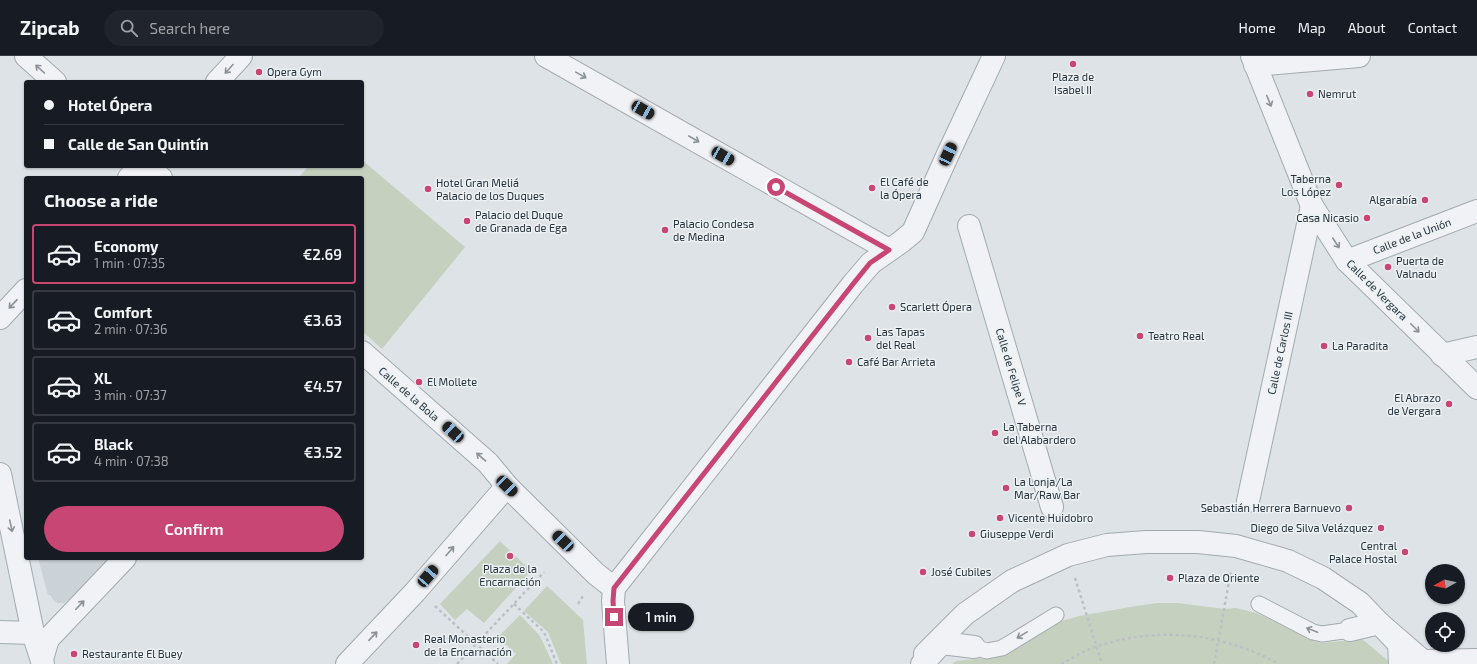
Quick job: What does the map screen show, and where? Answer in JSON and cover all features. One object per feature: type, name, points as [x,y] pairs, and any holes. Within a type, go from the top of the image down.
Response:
[{"type":"street","points":[[26,56],[53,80]]},
{"type":"street","points":[[219,80],[241,56]]},
{"type":"street","points":[[546,56],[889,250]]},
{"type":"street","points":[[618,664],[613,601],[614,588],[870,263],[913,232],[994,56]]},
{"type":"street","points":[[1253,60],[1359,56]]},
{"type":"street","name":"Calle de Vergara","points":[[1253,60],[1312,206],[1347,261],[1477,388]]},
{"type":"street","points":[[131,176],[138,168]]},
{"type":"street","points":[[149,168],[159,176]]},
{"type":"street","name":"Calle de Carlos III","points":[[1248,501],[1312,206]]},
{"type":"street","name":"Calle de la Unión","points":[[1347,261],[1477,211]]},
{"type":"street","name":"Calle de Felipe V","points":[[969,226],[1052,507]]},
{"type":"street","points":[[0,318],[24,292]]},
{"type":"street","points":[[1442,355],[1477,347]]},
{"type":"street","name":"Calle de la Bola","points":[[364,354],[488,463],[507,486]]},
{"type":"street","points":[[0,474],[33,633],[42,662]]},
{"type":"street","points":[[347,664],[417,589],[507,486],[596,574],[614,588]]},
{"type":"street","points":[[914,664],[965,614],[1012,581],[1068,555],[1107,545],[1146,542],[1198,542],[1236,546],[1288,561],[1323,578],[1360,603],[1398,644],[1400,664]]},
{"type":"street","points":[[42,662],[48,639],[123,560]]},
{"type":"street","points":[[27,604],[37,616],[64,621]]},
{"type":"street","points":[[1350,630],[1379,623]]},
{"type":"street","points":[[1379,623],[1423,661],[1477,660]]},
{"type":"street","points":[[0,632],[33,633]]},
{"type":"street","points":[[922,664],[942,643],[974,647]]},
{"type":"lane","points":[[1259,604],[1318,633],[1322,634],[1350,630]]},
{"type":"lane","points":[[974,647],[987,651],[1002,648],[1056,615]]},
{"type":"path","points":[[1068,555],[1102,664]]},
{"type":"path","points":[[457,664],[544,572]]},
{"type":"path","points":[[417,589],[498,664]]},
{"type":"path","points":[[514,604],[544,632],[557,664]]},
{"type":"path","points":[[1214,664],[1221,624]]},
{"type":"path","points":[[1061,664],[1085,651],[1130,638],[1151,635],[1182,634],[1219,640],[1233,644],[1265,656],[1279,664]]},
{"type":"shaded area","points":[[39,560],[108,560],[71,601],[68,600],[64,603],[55,602],[50,595],[48,595]]},
{"type":"green space","points":[[364,162],[465,247],[382,349],[364,333],[364,176],[300,176],[307,168],[364,168]]},
{"type":"green space","points":[[500,541],[531,571],[484,623],[467,609],[455,620],[440,604]]},
{"type":"green space","points":[[547,586],[583,620],[587,664],[561,664],[548,632],[524,611]]},
{"type":"green space","name":"Plaza de Oriente","points":[[1157,603],[1178,603],[1224,609],[1236,608],[1256,613],[1297,631],[1314,641],[1322,643],[1362,639],[1392,664],[952,664],[956,661],[1003,656],[1059,622],[1079,616]]},
{"type":"green space","points":[[520,615],[540,636],[553,664],[507,664],[516,654],[498,637]]},
{"type":"place","name":"Plaza de Isabel II","points":[[1073,64]]},
{"type":"place","name":"Opera Gym","points":[[259,72]]},
{"type":"place","name":"Nemrut","points":[[1310,94]]},
{"type":"place","name":"Taberna Los López","points":[[1339,185]]},
{"type":"place","name":"El Café de la Ópera","points":[[872,188]]},
{"type":"place","name":"Hotel Gran Meliá Palacio de los Duques","points":[[428,189]]},
{"type":"place","name":"Algarabía","points":[[1425,200]]},
{"type":"place","name":"Casa Nicasio","points":[[1367,218]]},
{"type":"place","name":"Palacio del Duque de Granada de Ega","points":[[467,221]]},
{"type":"place","name":"Palacio Condesa de Medina","points":[[665,230]]},
{"type":"place","name":"Puerta de Valnadu","points":[[1388,267]]},
{"type":"place","name":"Scarlett Ópera","points":[[892,307]]},
{"type":"place","name":"Teatro Real","points":[[1140,336]]},
{"type":"place","name":"Las Tapas del Real","points":[[868,338]]},
{"type":"place","name":"La Paradita","points":[[1324,346]]},
{"type":"place","name":"Café Bar Arrieta","points":[[849,362]]},
{"type":"place","name":"El Mollete","points":[[419,382]]},
{"type":"place","name":"El Abrazo de Vergara","points":[[1449,404]]},
{"type":"place","name":"La Taberna del Alabardero","points":[[995,433]]},
{"type":"place","name":"La Lonja/La Mar/Raw Bar","points":[[1006,488]]},
{"type":"place","name":"Sebastián Herrera Barnuevo","points":[[1349,508]]},
{"type":"place","name":"Vicente Huidobro","points":[[1000,518]]},
{"type":"place","name":"Diego de Silva Velázquez","points":[[1381,528]]},
{"type":"place","name":"Giuseppe Verdi","points":[[972,534]]},
{"type":"place","name":"Central Palace Hostal","points":[[1405,552]]},
{"type":"place","name":"Plaza de la Encarnación","points":[[510,556]]},
{"type":"place","name":"José Cubiles","points":[[923,572]]},
{"type":"place","name":"Plaza de Oriente","points":[[1170,578]]},
{"type":"place","name":"Real Monasterio de la Encarnación","points":[[416,645]]},
{"type":"place","name":"Restaurante El Buey","points":[[74,654]]},
{"type":"route","points":[[614,617],[614,588],[870,263],[889,250],[776,187]]}]
